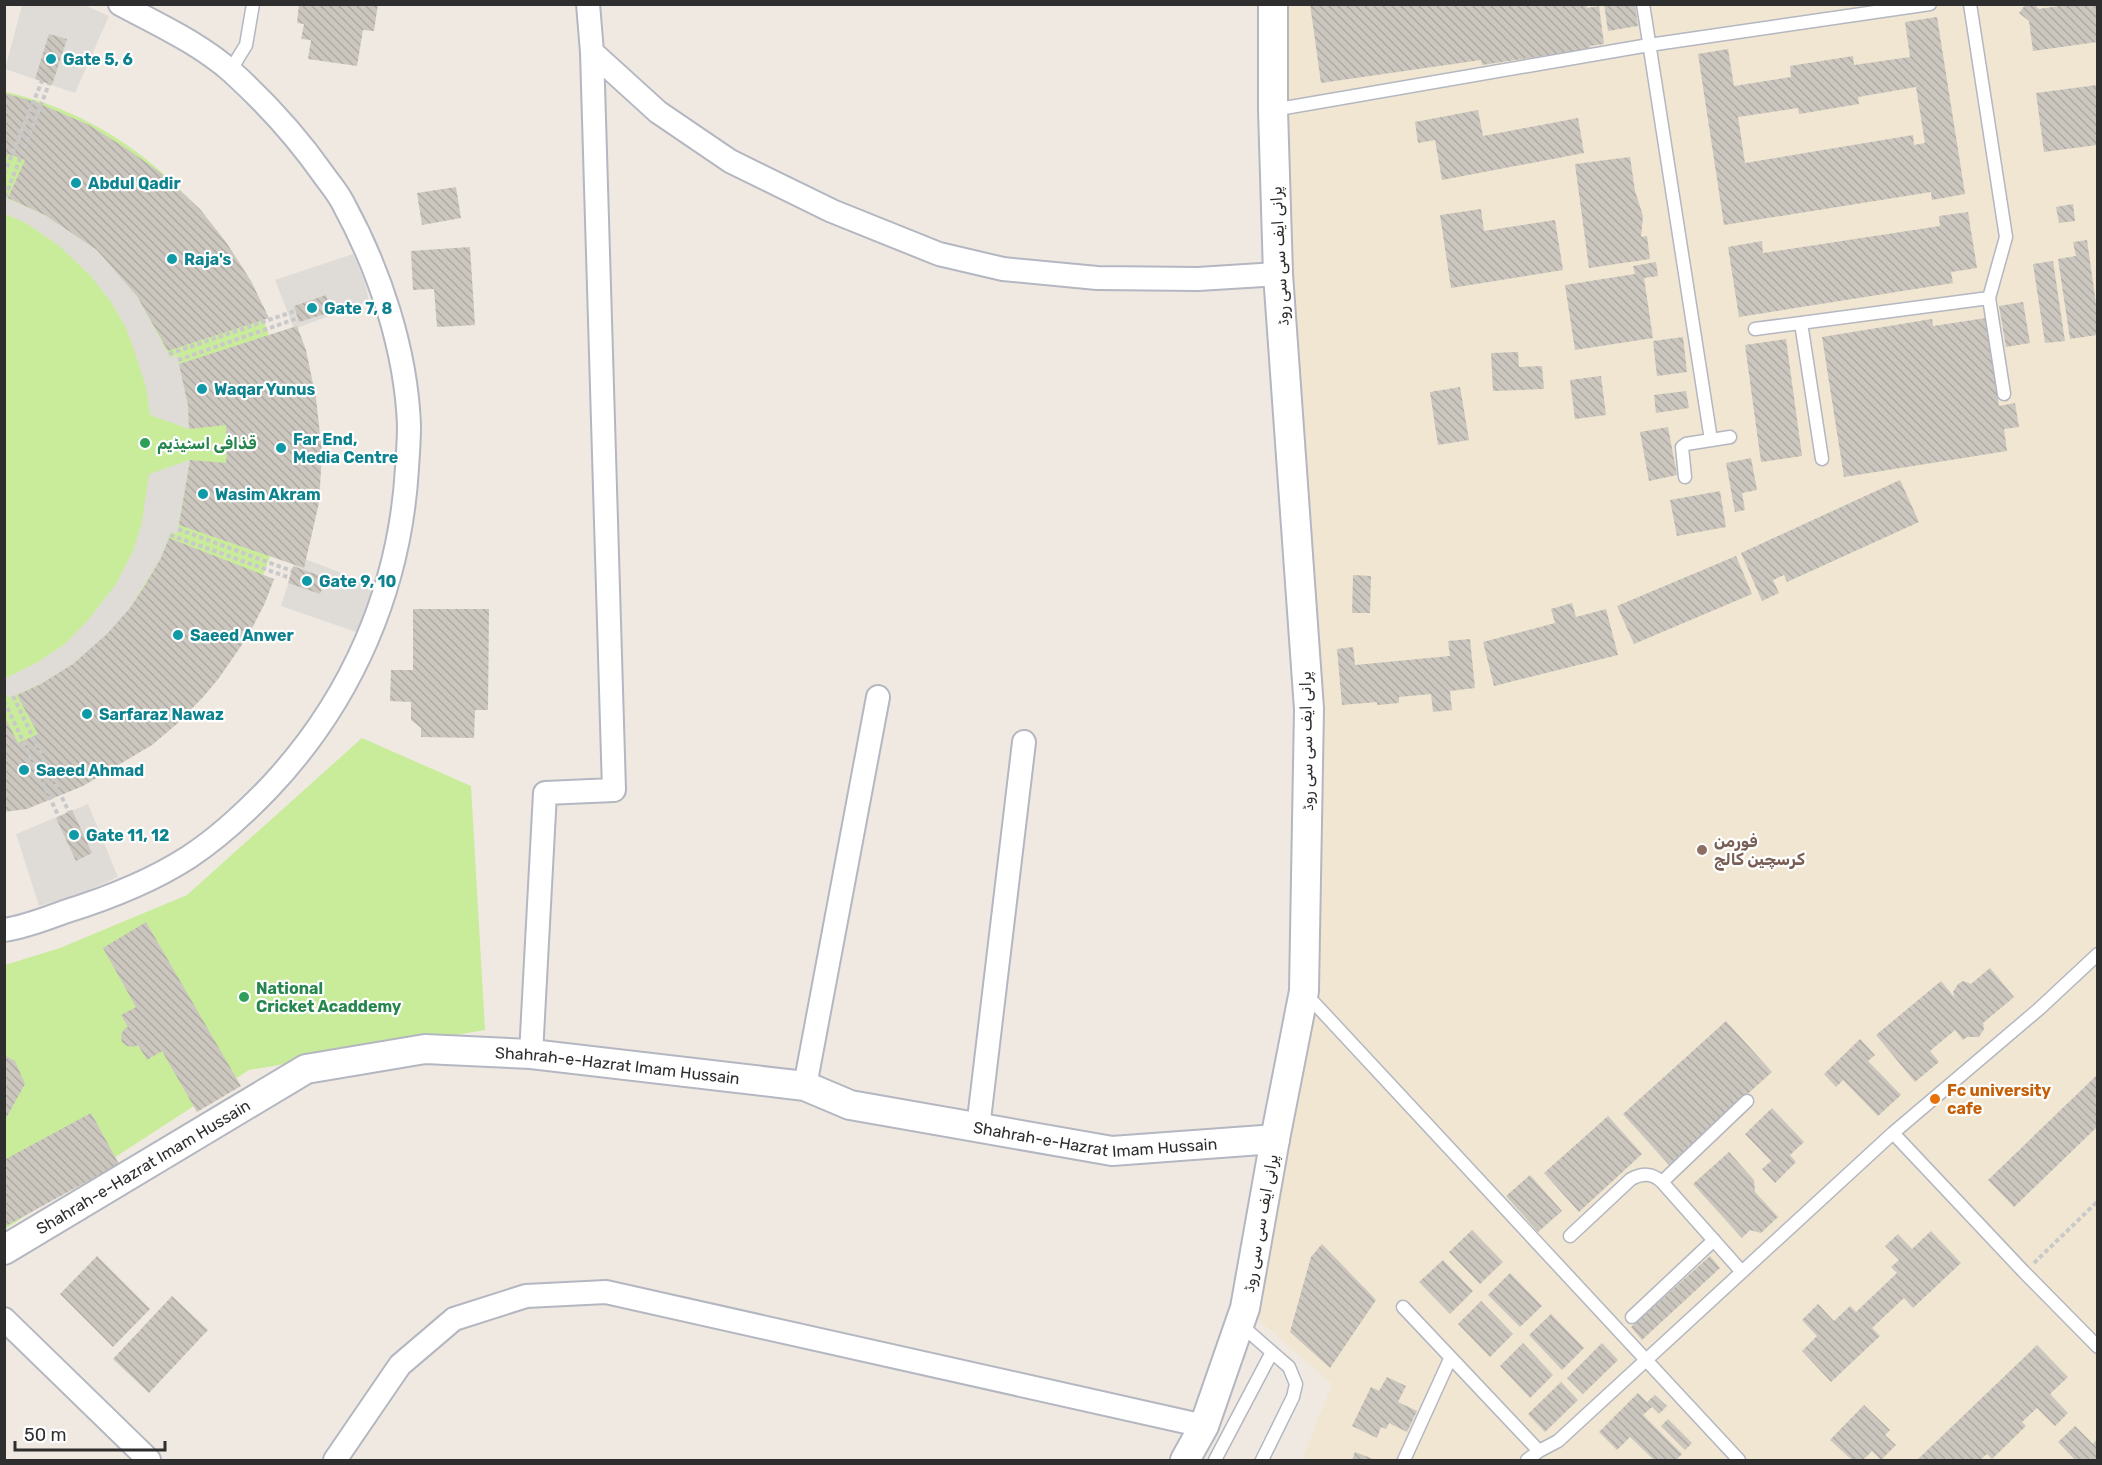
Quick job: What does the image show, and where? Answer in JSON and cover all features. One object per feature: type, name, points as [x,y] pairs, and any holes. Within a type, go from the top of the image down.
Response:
[{"type":"street","points":[[4,930],[121,893],[189,857],[248,810],[294,761],[322,724],[359,658],[375,623],[391,577],[406,491],[409,425],[404,383],[390,317],[369,260],[343,202],[309,153],[276,115],[230,71],[200,48],[120,4]]},
{"type":"street","points":[[531,1054],[545,793],[614,790],[592,52],[588,4]]},
{"type":"street","name":"پرانی ایف سی سی روڈ","points":[[1185,1461],[1204,1426],[1245,1308],[1304,991],[1309,709],[1278,274],[1273,110],[1273,4]]},
{"type":"street","points":[[592,52],[658,112],[730,161],[832,210],[939,254],[1003,269],[1097,278],[1198,279],[1278,274]]},
{"type":"street","points":[[806,1086],[878,697]]},
{"type":"street","points":[[978,1128],[1024,742]]},
{"type":"street","name":"Shahrah-e-Hazrat Imam Hussain","points":[[4,1250],[306,1069],[425,1049],[531,1054],[806,1086],[850,1105],[1112,1150],[1275,1139]]},
{"type":"street","points":[[335,1461],[400,1365],[454,1318],[526,1296],[606,1293],[1204,1426]]},
{"type":"street","points":[[4,1319],[148,1461]]},
{"type":"lane","points":[[230,71],[246,45],[253,4]]},
{"type":"lane","points":[[1643,4],[1712,440]]},
{"type":"lane","points":[[1273,110],[1649,45],[1930,4]]},
{"type":"lane","points":[[1970,4],[2006,237],[1989,298],[2004,394]]},
{"type":"lane","points":[[1755,329],[1989,298]]},
{"type":"lane","points":[[1801,323],[1822,459]]},
{"type":"lane","points":[[1685,477],[1682,447],[1686,444],[1730,437]]},
{"type":"lane","points":[[1527,1461],[1539,1451],[1558,1441],[1893,1133],[2039,1009],[2097,954]]},
{"type":"lane","points":[[1304,991],[1739,1461]]},
{"type":"lane","points":[[1662,1182],[1746,1101]]},
{"type":"lane","points":[[1893,1133],[2097,1347]]},
{"type":"lane","points":[[1570,1236],[1631,1179],[1643,1174],[1657,1177],[1742,1272]]},
{"type":"lane","points":[[1632,1317],[1714,1240]]},
{"type":"lane","points":[[1403,1307],[1539,1451]]},
{"type":"lane","points":[[1240,1324],[1289,1367],[1296,1384],[1293,1397],[1262,1461]]},
{"type":"lane","points":[[1215,1461],[1272,1352]]},
{"type":"lane","points":[[1404,1461],[1450,1359]]},
{"type":"path","points":[[4,174],[42,81]]},
{"type":"path","points":[[5,197],[49,84]]},
{"type":"path","points":[[169,354],[295,311]]},
{"type":"path","points":[[178,360],[298,318]]},
{"type":"path","points":[[178,529],[292,571]]},
{"type":"path","points":[[170,535],[290,578]]},
{"type":"path","points":[[13,696],[69,812]]},
{"type":"path","points":[[4,701],[58,817]]},
{"type":"path","points":[[2024,1272],[2097,1201]]},
{"type":"shaded area","points":[[22,5],[84,5],[109,16],[75,93],[5,69]]},
{"type":"shaded area","name":"فورمن کرسچین کالج","points":[[1270,5],[2097,5],[2097,1460],[1302,1460],[1332,1384],[1245,1308],[1304,991],[1309,709]]},
{"type":"shaded area","points":[[4,197],[45,215],[97,250],[137,296],[170,357],[177,355],[188,405],[189,429],[150,415],[146,387],[133,347],[126,328],[111,302],[89,274],[58,245],[26,223],[5,214]]},
{"type":"shaded area","points":[[353,254],[365,283],[369,301],[294,329],[275,280]]},
{"type":"shaded area","points":[[190,460],[177,534],[171,532],[161,558],[130,608],[108,633],[73,664],[41,684],[9,698],[8,695],[5,696],[4,679],[38,662],[65,644],[89,619],[116,584],[133,551],[142,522],[149,474]]},
{"type":"shaded area","points":[[297,556],[373,585],[356,632],[281,606]]},
{"type":"shaded area","points":[[88,804],[118,877],[84,892],[39,906],[16,834]]},
{"type":"green space","name":"قذافی اسٹیڈیم","points":[[5,92],[54,107],[100,128],[143,156],[180,190],[214,229],[241,272],[263,318],[278,367],[282,491],[275,540],[250,608],[5,805]]},
{"type":"green space","name":"National Cricket Acaddemy","points":[[362,738],[471,786],[485,1030],[249,1070],[5,1229],[5,965],[60,948],[187,895]]},
{"type":"building","points":[[299,4],[378,4],[374,31],[363,30],[357,66],[308,59],[311,40],[301,39],[304,24],[297,23]]},
{"type":"building","points":[[1310,4],[1586,4],[1587,8],[1599,6],[1604,44],[1590,46],[1590,49],[1482,65],[1481,60],[1321,83]]},
{"type":"building","points":[[1604,4],[1635,4],[1638,26],[1608,31]]},
{"type":"building","points":[[2026,4],[2033,4],[2039,9],[2072,4],[2097,4],[2097,42],[2033,51],[2029,21],[2019,13]]},
{"type":"building","points":[[1937,17],[1965,194],[1932,200],[1931,192],[1724,225],[1698,54],[1728,49],[1734,86],[1791,77],[1790,66],[1853,56],[1854,65],[1910,57],[1905,22]],"holes":[[[1916,87],[1925,143],[1914,145],[1913,135],[1745,163],[1738,117],[1798,108],[1799,114],[1859,104],[1858,97]]]},
{"type":"building","name":"Gate 5, 6","points":[[49,34],[67,39],[52,85],[35,79]]},
{"type":"building","points":[[2097,85],[2097,145],[2044,152],[2036,93]]},
{"type":"building","points":[[4,93],[36,102],[89,125],[161,173],[200,209],[226,242],[251,281],[269,318],[168,351],[137,296],[97,250],[45,215],[8,198],[25,160],[8,154],[4,162]]},
{"type":"building","points":[[1478,110],[1483,136],[1578,118],[1584,153],[1442,180],[1435,140],[1418,143],[1415,122]]},
{"type":"building","points":[[1630,157],[1635,191],[1643,216],[1641,237],[1647,236],[1650,259],[1589,268],[1575,164]]},
{"type":"building","points":[[456,187],[461,218],[422,225],[417,193]]},
{"type":"building","points":[[2073,204],[2075,221],[2059,223],[2056,207]]},
{"type":"building","points":[[1481,209],[1484,231],[1555,220],[1563,270],[1451,288],[1440,215]]},
{"type":"building","points":[[1968,212],[1977,268],[1951,272],[1953,283],[1739,317],[1728,247],[1762,241],[1763,253],[1940,226],[1939,216]]},
{"type":"building","points":[[2087,240],[2097,311],[2097,335],[2070,339],[2058,259],[2076,256],[2073,242]]},
{"type":"building","points":[[470,247],[475,325],[437,327],[434,289],[413,290],[411,251]]},
{"type":"building","points":[[2053,261],[2065,341],[2045,343],[2033,264]]},
{"type":"building","points":[[1656,262],[1658,276],[1644,278],[1653,338],[1575,350],[1565,285],[1635,274],[1633,266]]},
{"type":"building","name":"Gate 7, 8","points":[[326,295],[331,312],[299,322],[294,306]]},
{"type":"building","points":[[2023,302],[2030,343],[2006,347],[1999,306]]},
{"type":"building","points":[[1986,318],[1999,406],[2015,403],[2019,427],[2004,429],[2007,451],[1844,477],[1822,337],[1932,319],[1933,326]]},
{"type":"building","name":"Far End, Media Centre","points":[[297,326],[306,350],[316,398],[322,452],[319,503],[304,568],[179,525],[190,460],[226,463],[227,448],[226,425],[189,429],[188,405],[179,364]]},
{"type":"building","points":[[1683,337],[1687,372],[1657,376],[1653,341]]},
{"type":"building","points":[[1786,339],[1802,456],[1761,462],[1745,345]]},
{"type":"building","points":[[1518,352],[1519,367],[1542,366],[1544,389],[1493,391],[1491,353]]},
{"type":"building","points":[[1601,376],[1606,415],[1575,419],[1570,380]]},
{"type":"building","points":[[1460,387],[1469,440],[1438,445],[1430,392]]},
{"type":"building","points":[[1686,391],[1689,408],[1656,413],[1654,395]]},
{"type":"building","points":[[1668,427],[1677,475],[1649,481],[1640,432]]},
{"type":"building","points":[[1751,458],[1757,490],[1742,493],[1745,510],[1735,512],[1726,463]]},
{"type":"building","points":[[1900,480],[1919,522],[1787,582],[1784,575],[1773,580],[1779,593],[1762,601],[1741,553]]},
{"type":"building","points":[[1720,491],[1726,527],[1677,536],[1670,500]]},
{"type":"building","points":[[169,538],[274,579],[248,636],[204,696],[178,723],[152,745],[83,786],[27,809],[4,812],[4,715],[18,743],[38,734],[17,695],[41,684],[73,664],[108,633],[130,608],[144,587],[161,558]]},
{"type":"building","points":[[1736,556],[1752,594],[1634,644],[1617,606]]},
{"type":"building","name":"Gate 9, 10","points":[[293,566],[326,578],[320,594],[288,583]]},
{"type":"building","points":[[1353,575],[1371,576],[1370,613],[1352,613]]},
{"type":"building","points":[[1572,603],[1576,617],[1606,609],[1618,655],[1494,686],[1483,642],[1555,623],[1551,609]]},
{"type":"building","points":[[413,609],[489,609],[488,710],[475,710],[474,738],[421,737],[421,728],[411,720],[411,702],[390,701],[391,670],[413,670]]},
{"type":"building","points":[[1470,639],[1475,688],[1450,691],[1452,710],[1433,712],[1431,694],[1399,697],[1399,703],[1342,705],[1337,649],[1353,647],[1355,665],[1450,656],[1448,641]]},
{"type":"building","name":"Gate 11, 12","points":[[72,810],[92,853],[76,861],[56,818]]},
{"type":"building","points":[[146,922],[241,1086],[197,1112],[162,1051],[147,1060],[138,1045],[127,1046],[122,1042],[121,1035],[128,1027],[121,1015],[136,1007],[103,948]]},
{"type":"building","points":[[1990,968],[2014,997],[1983,1023],[1984,1029],[1979,1037],[1967,1037],[1963,1040],[1955,1030],[1930,1051],[1939,1062],[1915,1082],[1876,1035],[1941,981],[1955,998],[1953,992],[1958,984],[1963,981],[1971,984]]},
{"type":"building","points":[[1726,1021],[1772,1072],[1669,1165],[1623,1114]]},
{"type":"building","points":[[1860,1039],[1875,1055],[1868,1061],[1901,1095],[1878,1116],[1843,1080],[1836,1087],[1824,1074]]},
{"type":"building","points":[[4,1055],[15,1061],[25,1084],[4,1122]]},
{"type":"building","points":[[2097,1075],[2097,1127],[2014,1207],[1988,1180]]},
{"type":"building","points":[[1772,1108],[1804,1142],[1790,1155],[1796,1162],[1775,1183],[1762,1169],[1771,1161],[1745,1134]]},
{"type":"building","points":[[91,1113],[119,1164],[4,1227],[4,1160]]},
{"type":"building","points":[[1608,1116],[1642,1154],[1579,1212],[1544,1173]]},
{"type":"building","points":[[1729,1152],[1754,1180],[1755,1192],[1778,1217],[1761,1233],[1750,1230],[1742,1238],[1693,1184]]},
{"type":"building","points":[[1530,1175],[1562,1211],[1538,1232],[1506,1196]]},
{"type":"building","points":[[1472,1230],[1503,1262],[1480,1284],[1449,1252]]},
{"type":"building","points":[[1931,1231],[1961,1263],[1913,1308],[1904,1298],[1872,1328],[1880,1336],[1831,1382],[1802,1351],[1817,1336],[1802,1320],[1818,1304],[1834,1321],[1850,1306],[1856,1312],[1897,1273],[1891,1267],[1899,1260],[1885,1246],[1898,1234],[1912,1249]]},
{"type":"building","points":[[1322,1244],[1376,1300],[1330,1368],[1290,1332],[1311,1257]]},
{"type":"building","points":[[97,1256],[150,1309],[113,1347],[60,1294]]},
{"type":"building","points":[[1710,1256],[1720,1268],[1642,1340],[1631,1327]]},
{"type":"building","points":[[1443,1260],[1473,1291],[1450,1314],[1419,1282]]},
{"type":"building","points":[[1510,1273],[1542,1306],[1520,1327],[1488,1295]]},
{"type":"building","points":[[172,1296],[208,1330],[149,1393],[113,1359]]},
{"type":"building","points":[[1481,1301],[1513,1334],[1490,1357],[1458,1324]]},
{"type":"building","points":[[1551,1314],[1584,1348],[1562,1370],[1529,1335]]},
{"type":"building","points":[[1523,1343],[1553,1375],[1530,1398],[1500,1366]]},
{"type":"building","points":[[1602,1343],[1618,1360],[1583,1394],[1567,1378]]},
{"type":"building","points":[[2037,1345],[2068,1377],[2050,1394],[2068,1413],[2055,1426],[2037,1408],[2022,1422],[2026,1426],[1992,1459],[1987,1454],[1980,1460],[1917,1460]]},
{"type":"building","points":[[1387,1377],[1406,1386],[1398,1402],[1417,1411],[1407,1432],[1389,1423],[1386,1429],[1381,1427],[1377,1438],[1352,1426],[1371,1387],[1379,1391]]},
{"type":"building","points":[[1561,1382],[1578,1400],[1545,1432],[1528,1414]]},
{"type":"building","points":[[1638,1393],[1647,1402],[1655,1395],[1667,1406],[1659,1414],[1652,1407],[1643,1415],[1682,1454],[1676,1460],[1654,1460],[1630,1437],[1617,1450],[1599,1432]]},
{"type":"building","points":[[1864,1405],[1890,1430],[1885,1435],[1896,1445],[1881,1460],[1872,1451],[1863,1460],[1852,1460],[1830,1440]]},
{"type":"building","points":[[1668,1419],[1692,1443],[1685,1450],[1661,1426]]},
{"type":"building","points":[[2075,1426],[2093,1444],[2097,1439],[2097,1460],[2075,1460],[2058,1442]]},
{"type":"building","points":[[1355,1452],[1376,1460],[1352,1460]]},
{"type":"place","name":"Gate 5, 6","points":[[51,59]]},
{"type":"place","name":"Abdul Qadir","points":[[76,183]]},
{"type":"place","name":"Raja's","points":[[172,259]]},
{"type":"place","name":"Gate 7, 8","points":[[312,308]]},
{"type":"place","name":"Waqar Yunus","points":[[202,389]]},
{"type":"place","name":"قذافی اسٹیڈیم","points":[[145,443]]},
{"type":"place","name":"Far End, Media Centre","points":[[281,448]]},
{"type":"place","name":"Wasim Akram","points":[[203,494]]},
{"type":"place","name":"Gate 9, 10","points":[[307,581]]},
{"type":"place","name":"Saeed Anwer","points":[[178,635]]},
{"type":"place","name":"Sarfaraz Nawaz","points":[[87,714]]},
{"type":"place","name":"Saeed Ahmad","points":[[24,770]]},
{"type":"place","name":"Gate 11, 12","points":[[74,835]]},
{"type":"place","name":"فورمن کرسچین کالج","points":[[1702,850]]},
{"type":"place","name":"National Cricket Acaddemy","points":[[244,997]]},
{"type":"place","name":"Fc university cafe","points":[[1935,1099]]}]
